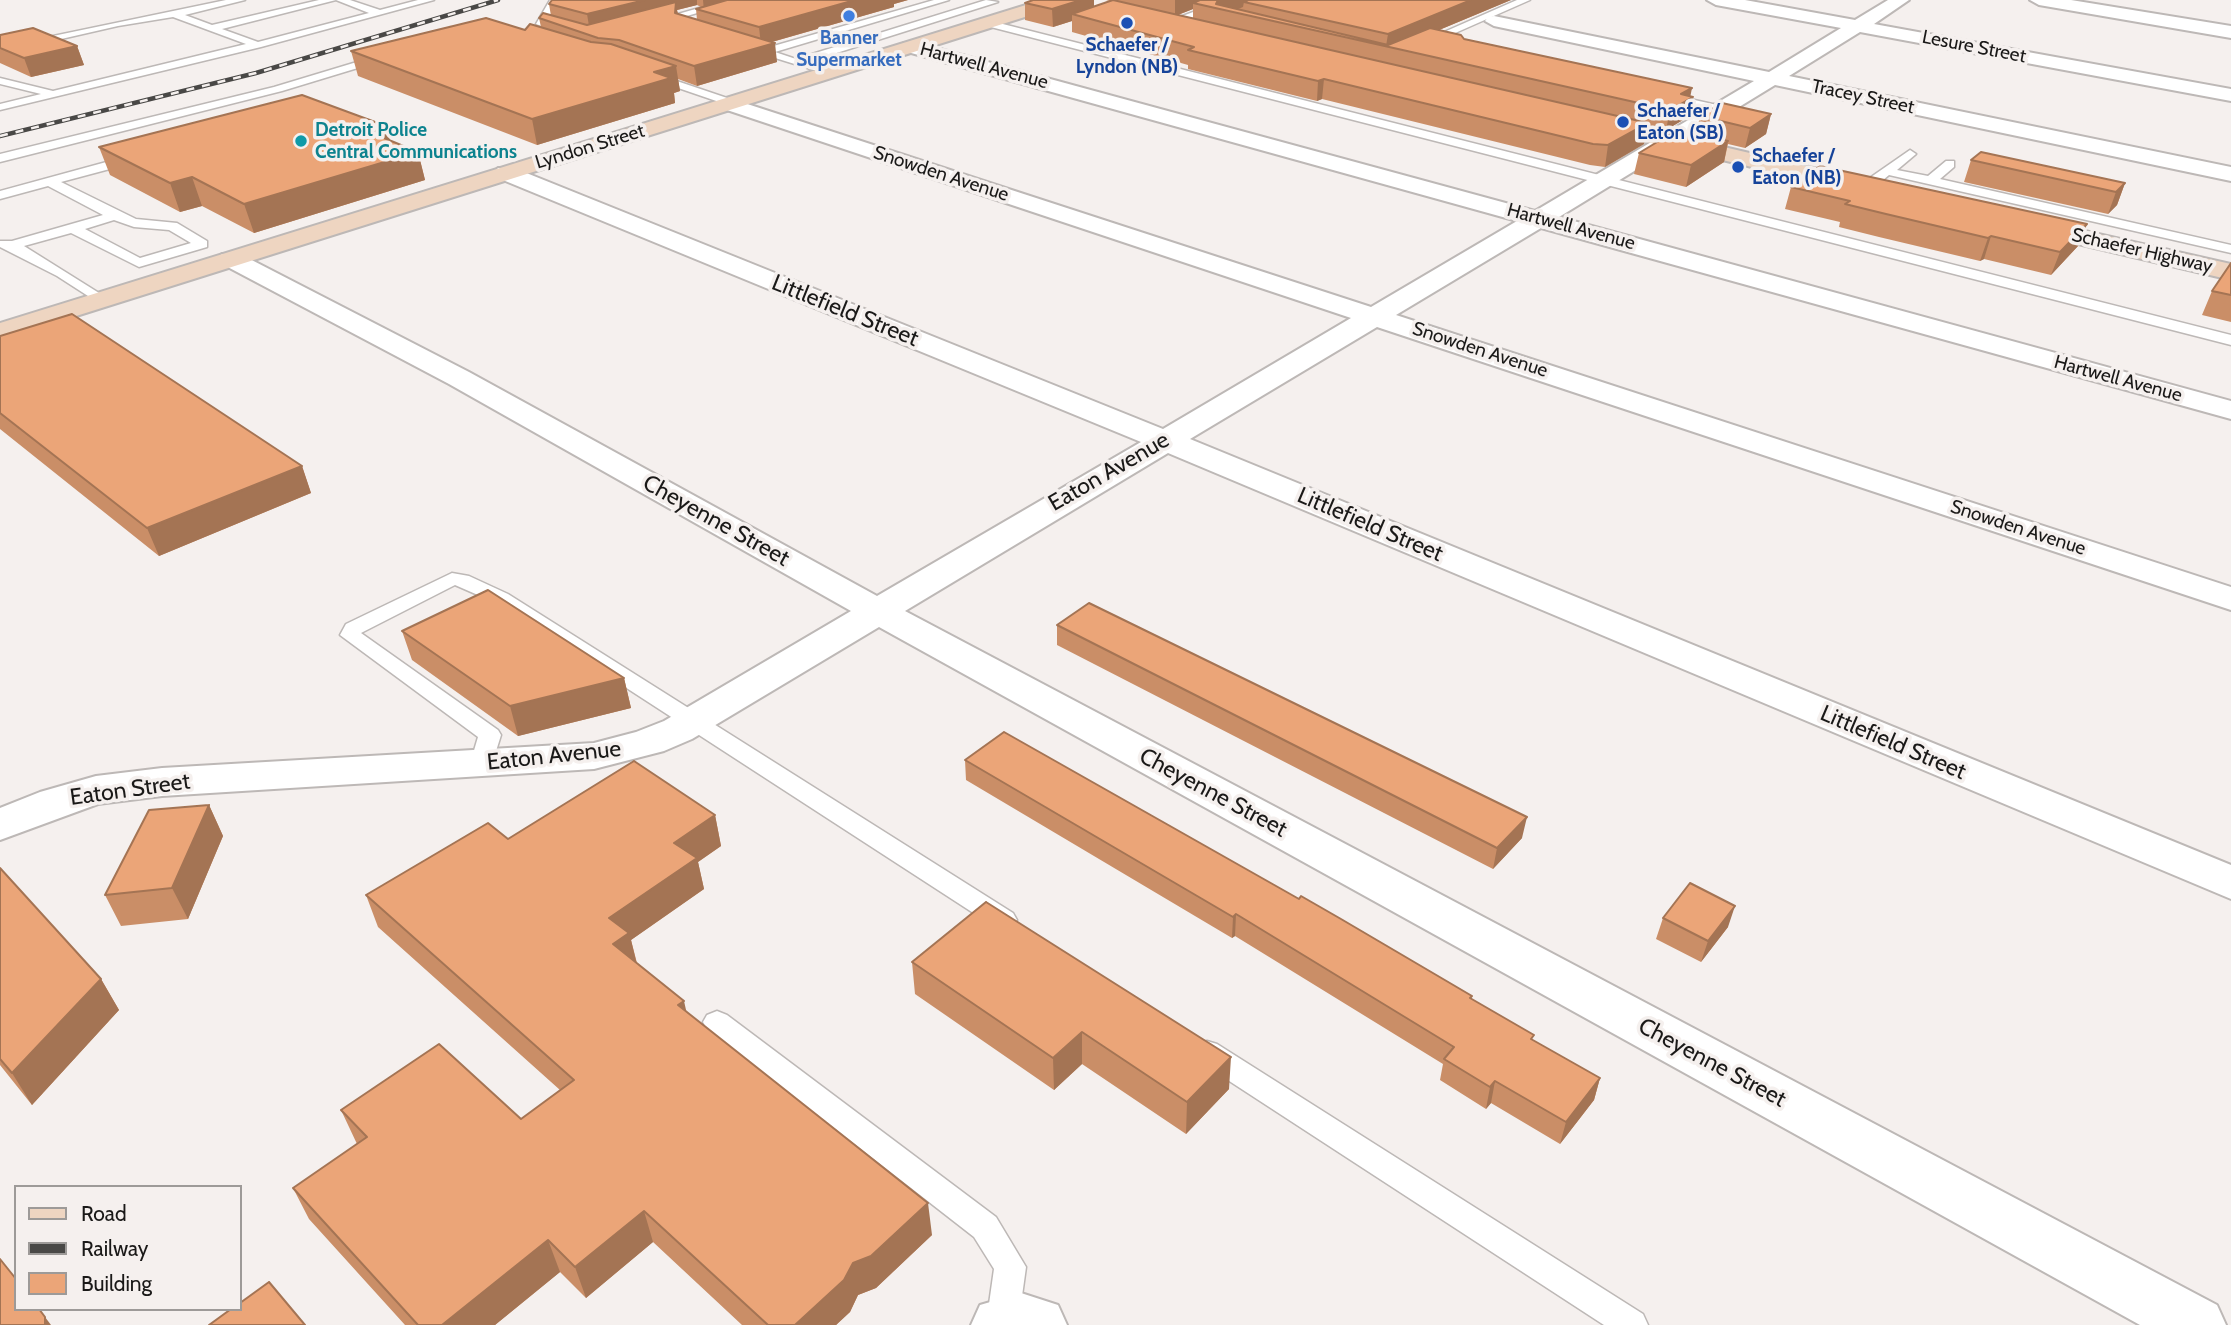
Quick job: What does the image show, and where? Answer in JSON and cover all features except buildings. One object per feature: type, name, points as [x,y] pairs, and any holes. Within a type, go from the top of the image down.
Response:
[{"type":"street","name":"Lyndon Street","points":[[0,332],[830,72],[911,37],[947,35],[1060,0]]},
{"type":"street","name":"Lesure Street","points":[[1716,0],[2231,95]]},
{"type":"street","name":"Eaton Avenue","points":[[264,776],[481,764],[618,751],[659,738],[694,720],[1670,141],[1900,0]]},
{"type":"street","points":[[2039,0],[2231,33]]},
{"type":"street","points":[[1142,17],[1209,32]]},
{"type":"street","name":"Tracey Street","points":[[1494,21],[2231,174]]},
{"type":"street","name":"Hartwell Avenue","points":[[911,37],[1539,218],[2231,410]]},
{"type":"street","name":"Snowden Avenue","points":[[730,103],[2231,599]]},
{"type":"street","name":"Schaefer Highway","points":[[1571,117],[2231,272]]},
{"type":"street","name":"Littlefield Street","points":[[506,173],[1164,440],[2231,883]]},
{"type":"street","name":"Cheyenne Street","points":[[232,259],[459,378],[877,611],[2196,1325]]},
{"type":"street","name":"Eaton Street","points":[[0,825],[55,802],[96,790],[162,782],[264,776]]},
{"type":"lane","points":[[0,50],[118,23],[240,0]]},
{"type":"lane","points":[[212,28],[331,0]]},
{"type":"lane","points":[[340,0],[380,13]]},
{"type":"lane","points":[[0,107],[429,0]]},
{"type":"lane","points":[[555,0],[541,24],[565,31]]},
{"type":"lane","points":[[639,27],[738,0]]},
{"type":"lane","points":[[765,52],[944,0]]},
{"type":"lane","points":[[797,62],[911,37],[993,2],[991,0]]},
{"type":"lane","points":[[1169,23],[1234,0]]},
{"type":"lane","points":[[1412,48],[1525,0]]},
{"type":"lane","points":[[684,29],[684,24],[750,7]]},
{"type":"lane","points":[[174,14],[257,45]]},
{"type":"lane","points":[[987,23],[2231,340]]},
{"type":"lane","points":[[1041,37],[1067,28]]},
{"type":"lane","points":[[742,46],[830,72]]},
{"type":"lane","points":[[0,158],[278,89],[393,54]]},
{"type":"lane","points":[[644,72],[730,103]]},
{"type":"lane","points":[[0,81],[54,94]]},
{"type":"lane","points":[[278,89],[301,99]]},
{"type":"lane","points":[[1655,94],[1722,109]]},
{"type":"lane","points":[[1867,187],[1910,154]]},
{"type":"lane","points":[[0,195],[146,155]]},
{"type":"lane","points":[[1930,181],[1950,163]]},
{"type":"lane","points":[[1887,171],[2231,249]]},
{"type":"lane","points":[[51,182],[115,216],[134,223],[172,226],[202,244],[138,263],[73,228]]},
{"type":"lane","points":[[6,244],[115,216]]},
{"type":"lane","points":[[6,244],[102,301]]},
{"type":"lane","points":[[481,764],[490,734],[350,635],[353,628],[452,579],[462,580],[501,598],[1030,938]]},
{"type":"lane","points":[[717,1022],[985,1227],[1010,1267],[1013,1325]]},
{"type":"lane","points":[[1181,1035],[1632,1325]]},
{"type":"railway","points":[[0,136],[256,73],[498,0]]},
{"type":"place","name":"Banner Supermarket","points":[[849,16]]},
{"type":"place","name":"Schaefer / Lyndon (NB)","points":[[1127,23]]},
{"type":"place","name":"Schaefer / Eaton (SB)","points":[[1623,122]]},
{"type":"place","name":"Detroit Police Central Communications","points":[[301,141]]},
{"type":"place","name":"Schaefer / Eaton (NB)","points":[[1738,167]]}]
